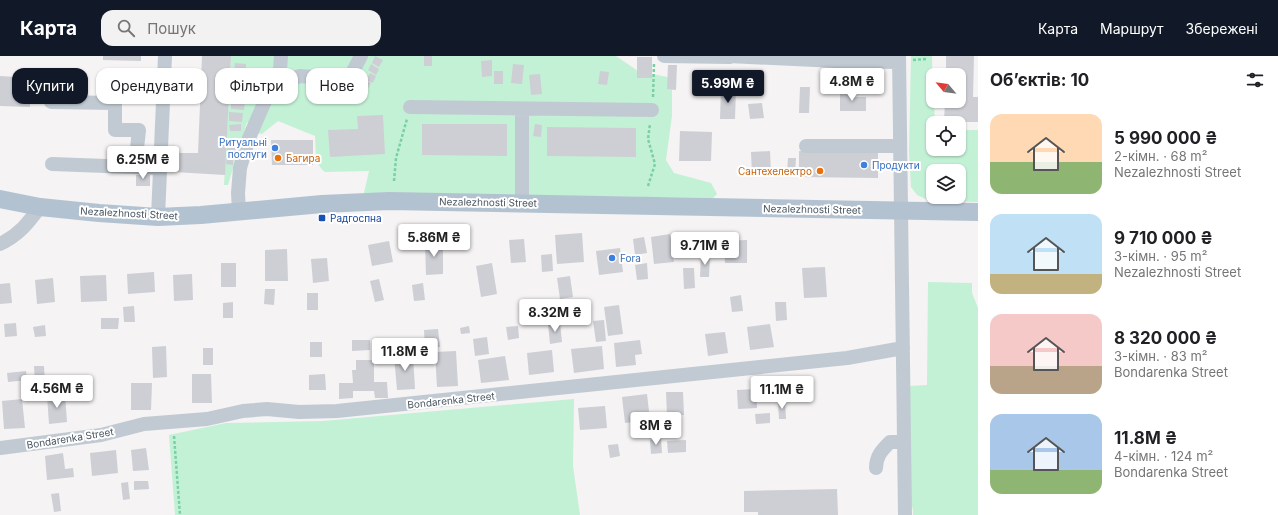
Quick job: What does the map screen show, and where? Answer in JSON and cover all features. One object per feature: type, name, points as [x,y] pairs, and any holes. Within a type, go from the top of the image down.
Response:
[{"type":"main road","name":"Nezalezhnosti Street","points":[[0,199],[40,207],[158,217],[239,212],[322,204],[389,201],[978,212]]},
{"type":"street","points":[[158,217],[165,56]]},
{"type":"street","points":[[280,68],[281,56]]},
{"type":"street","points":[[298,77],[336,79],[351,75],[361,56]]},
{"type":"street","points":[[659,60],[729,56],[899,59],[905,515]]},
{"type":"street","points":[[88,103],[116,103],[115,130],[139,130],[135,167]]},
{"type":"street","points":[[239,212],[238,193],[240,168],[249,138],[264,104]]},
{"type":"street","points":[[410,107],[652,110]]},
{"type":"street","points":[[522,109],[522,203]]},
{"type":"street","points":[[806,146],[900,146]]},
{"type":"street","points":[[52,164],[160,168]]},
{"type":"street","points":[[0,244],[22,230],[40,207]]},
{"type":"street","name":"Bondarenka Street","points":[[0,448],[101,435],[144,424],[208,419],[243,411],[267,409],[299,412],[345,411],[839,359],[903,348]]},
{"type":"street","points":[[876,468],[876,463],[880,452],[890,442],[903,442]]},
{"type":"path","points":[[648,186],[655,164],[648,139],[659,60]]},
{"type":"path","points":[[394,181],[396,158],[410,107]]},
{"type":"path","points":[[173,422],[180,515]]},
{"type":"green space","points":[[231,56],[616,56],[638,71],[672,78],[672,116],[666,160],[674,173],[711,183],[717,194],[713,198],[364,193],[369,171],[325,172],[321,169],[317,161],[315,136],[278,121],[262,134],[257,133],[247,122],[228,185],[224,185],[228,104],[298,104],[298,68],[230,68]]},
{"type":"green space","points":[[911,56],[932,56],[932,68],[926,68],[926,108],[934,108],[935,116],[926,116],[926,156],[966,156],[966,130],[978,130],[978,202],[966,202],[966,164],[926,164],[926,199],[917,195],[911,187],[909,153]]},
{"type":"green space","points":[[928,282],[972,283],[972,293],[978,308],[978,515],[913,515],[913,510],[905,484],[909,386],[927,385]]},
{"type":"green space","points":[[574,399],[573,466],[580,515],[175,515],[169,435],[226,423],[323,421]]},
{"type":"building","points":[[103,56],[141,56],[141,61],[103,60]]},
{"type":"building","points":[[202,56],[231,56],[230,68],[215,68],[215,104],[229,104],[225,175],[174,172],[175,153],[198,153],[200,104],[207,104],[207,68],[202,68]]},
{"type":"building","points":[[375,56],[383,60],[379,67],[372,63]]},
{"type":"building","points":[[424,56],[432,56],[432,66],[424,66]]},
{"type":"building","points":[[946,56],[974,56],[973,97],[978,97],[978,122],[966,122],[966,116],[944,116],[945,108],[966,108],[966,68],[946,68]]},
{"type":"building","points":[[637,57],[652,57],[652,78],[637,78]]},
{"type":"building","points":[[492,60],[492,76],[482,77],[481,61]]},
{"type":"building","points":[[235,63],[246,64],[246,68],[234,68]]},
{"type":"building","points":[[371,64],[379,69],[376,75],[368,70]]},
{"type":"building","points":[[513,64],[524,65],[522,84],[511,83]]},
{"type":"building","points":[[668,65],[677,65],[676,90],[667,89]]},
{"type":"building","points":[[494,71],[503,71],[503,84],[494,84]]},
{"type":"building","points":[[600,71],[609,72],[607,85],[598,84]]},
{"type":"building","points":[[370,73],[376,76],[373,83],[368,81]]},
{"type":"building","points":[[830,73],[839,73],[839,84],[830,84]]},
{"type":"building","points":[[540,74],[542,94],[531,95],[529,75]]},
{"type":"building","points":[[0,76],[12,77],[12,104],[30,104],[30,107],[0,106]]},
{"type":"building","points":[[368,82],[371,83],[368,88]]},
{"type":"building","points":[[800,87],[810,87],[809,113],[799,113]]},
{"type":"building","points":[[721,89],[736,89],[735,119],[720,119]]},
{"type":"building","points":[[840,90],[849,90],[849,97],[866,97],[866,111],[840,111]]},
{"type":"building","points":[[762,103],[764,118],[750,119],[748,104]]},
{"type":"building","points":[[231,104],[245,104],[244,110],[231,109]]},
{"type":"building","points":[[229,112],[243,113],[242,122],[229,121]]},
{"type":"building","points":[[383,115],[385,154],[330,157],[328,130],[358,129],[357,116]]},
{"type":"building","points":[[241,124],[241,131],[230,131],[229,125]]},
{"type":"building","points":[[422,124],[507,124],[507,156],[422,155]]},
{"type":"building","points":[[535,124],[542,125],[541,137],[533,136]]},
{"type":"building","points":[[547,127],[636,128],[636,157],[547,156]]},
{"type":"building","points":[[680,131],[712,132],[711,161],[679,161]]},
{"type":"building","points":[[271,140],[313,140],[313,165],[272,165]]},
{"type":"building","points":[[227,143],[237,144],[237,151],[227,151]]},
{"type":"building","points":[[770,151],[771,174],[752,175],[751,152]]},
{"type":"building","points":[[799,151],[878,152],[878,178],[799,177]]},
{"type":"building","points":[[227,153],[233,153],[233,165],[226,164]]},
{"type":"building","points":[[788,158],[796,158],[795,173],[787,173]]},
{"type":"building","points":[[136,175],[150,175],[150,186],[136,186]]},
{"type":"building","points":[[582,233],[584,262],[557,264],[555,235]]},
{"type":"building","points":[[670,234],[674,262],[654,264],[651,237]]},
{"type":"building","points":[[644,237],[647,253],[635,255],[633,239]]},
{"type":"building","points":[[524,239],[526,262],[511,263],[509,240]]},
{"type":"building","points":[[747,240],[747,263],[725,263],[724,241]]},
{"type":"building","points":[[389,241],[393,262],[372,266],[368,245]]},
{"type":"building","points":[[425,242],[443,242],[443,274],[426,275]]},
{"type":"building","points":[[620,248],[623,272],[599,275],[596,251]]},
{"type":"building","points":[[287,249],[288,281],[265,281],[265,250]]},
{"type":"building","points":[[552,254],[553,271],[542,272],[541,255]]},
{"type":"building","points":[[701,255],[710,255],[709,277],[700,277]]},
{"type":"building","points":[[327,258],[329,281],[313,283],[311,259]]},
{"type":"building","points":[[221,263],[236,263],[236,287],[221,287]]},
{"type":"building","points":[[492,263],[497,294],[481,297],[476,266]]},
{"type":"building","points":[[647,263],[648,279],[637,280],[635,265]]},
{"type":"building","points":[[825,267],[827,297],[804,298],[802,268]]},
{"type":"building","points":[[683,268],[694,268],[695,288],[684,289]]},
{"type":"building","points":[[154,272],[155,292],[128,294],[127,274]]},
{"type":"building","points":[[192,274],[193,300],[174,301],[173,275]]},
{"type":"building","points":[[106,275],[107,301],[81,302],[80,276]]},
{"type":"building","points":[[570,276],[573,297],[560,299],[557,278]]},
{"type":"building","points":[[53,278],[55,302],[37,304],[35,280]]},
{"type":"building","points":[[379,279],[384,300],[375,302],[370,281]]},
{"type":"building","points":[[10,283],[12,303],[0,304],[0,284]]},
{"type":"building","points":[[423,283],[425,300],[414,301],[412,285]]},
{"type":"building","points":[[265,289],[275,289],[274,305],[264,304]]},
{"type":"building","points":[[307,293],[318,293],[318,310],[307,310]]},
{"type":"building","points":[[741,295],[743,311],[732,312],[730,297]]},
{"type":"building","points":[[233,302],[233,318],[223,318],[223,303]]},
{"type":"building","points":[[775,302],[786,302],[787,320],[776,321]]},
{"type":"building","points":[[619,305],[623,334],[608,336],[604,307]]},
{"type":"building","points":[[134,306],[135,322],[124,322],[123,307]]},
{"type":"building","points":[[101,318],[119,318],[118,329],[101,329]]},
{"type":"building","points":[[604,320],[606,341],[596,342],[593,321]]},
{"type":"building","points":[[16,323],[17,336],[5,337],[4,324]]},
{"type":"building","points":[[560,323],[562,342],[550,344],[548,324]]},
{"type":"building","points":[[770,324],[774,347],[750,350],[747,327]]},
{"type":"building","points":[[45,325],[46,336],[35,337],[33,327]]},
{"type":"building","points":[[469,326],[470,333],[461,334],[460,328]]},
{"type":"building","points":[[518,326],[519,338],[508,340],[506,327]]},
{"type":"building","points":[[438,329],[440,347],[425,348],[424,330]]},
{"type":"building","points":[[725,332],[728,353],[708,356],[705,334]]},
{"type":"building","points":[[487,337],[489,354],[475,356],[473,339]]},
{"type":"building","points":[[352,340],[370,340],[370,350],[352,351]]},
{"type":"building","points":[[640,340],[642,354],[635,355],[636,365],[616,367],[614,343]]},
{"type":"building","points":[[310,342],[322,342],[322,357],[310,357]]},
{"type":"building","points":[[166,346],[167,377],[153,378],[152,347]]},
{"type":"building","points":[[602,346],[604,369],[574,373],[571,349]]},
{"type":"building","points":[[203,348],[213,348],[213,365],[203,365]]},
{"type":"building","points":[[552,350],[554,372],[529,375],[527,353]]},
{"type":"building","points":[[456,351],[458,386],[437,387],[435,352]]},
{"type":"building","points":[[413,355],[415,389],[397,390],[394,356]]},
{"type":"building","points":[[505,356],[509,380],[481,383],[478,360]]},
{"type":"building","points":[[356,360],[374,360],[374,382],[387,382],[388,398],[375,398],[374,391],[353,391],[353,398],[339,399],[339,383],[353,383],[352,370],[356,370]]},
{"type":"building","points":[[34,366],[44,366],[45,383],[35,384]]},
{"type":"building","points":[[26,371],[27,380],[8,382],[7,373]]},
{"type":"building","points":[[192,374],[211,374],[212,403],[192,403]]},
{"type":"building","points":[[325,374],[326,390],[309,390],[309,375]]},
{"type":"building","points":[[131,383],[152,383],[151,410],[131,410]]},
{"type":"building","points":[[756,389],[757,408],[738,409],[737,390]]},
{"type":"building","points":[[666,392],[683,392],[684,415],[667,416]]},
{"type":"building","points":[[65,394],[67,422],[49,424],[47,396]]},
{"type":"building","points":[[647,394],[650,420],[625,423],[622,397]]},
{"type":"building","points":[[22,399],[25,428],[4,429],[2,401]]},
{"type":"building","points":[[785,400],[786,419],[779,419],[778,401]]},
{"type":"building","points":[[605,406],[607,428],[580,430],[578,408]]},
{"type":"building","points":[[770,413],[770,423],[756,424],[755,414]]},
{"type":"building","points":[[661,439],[662,453],[651,454],[650,440]]},
{"type":"building","points":[[686,440],[686,452],[668,453],[667,441]]},
{"type":"building","points":[[618,444],[620,456],[610,458],[608,445]]},
{"type":"building","points":[[146,448],[149,470],[133,471],[131,450]]},
{"type":"building","points":[[116,450],[118,473],[92,476],[90,453]]},
{"type":"building","points":[[63,453],[65,469],[73,468],[74,477],[47,480],[45,456]]},
{"type":"building","points":[[134,481],[148,481],[149,489],[134,490]]},
{"type":"building","points":[[128,482],[130,499],[123,500],[121,483]]},
{"type":"building","points":[[837,489],[838,515],[758,515],[758,512],[744,512],[744,491]]},
{"type":"building","points":[[59,493],[61,511],[54,512],[51,494]]},
{"type":"place","name":"Ритуальні послуги","points":[[275,148]]},
{"type":"place","name":"Багира","points":[[278,158]]},
{"type":"place","name":"Продукти","points":[[864,165]]},
{"type":"place","name":"Сантехелектро","points":[[820,171]]},
{"type":"place","name":"Радгоспна","points":[[322,218]]},
{"type":"place","name":"Fora","points":[[612,258]]}]
